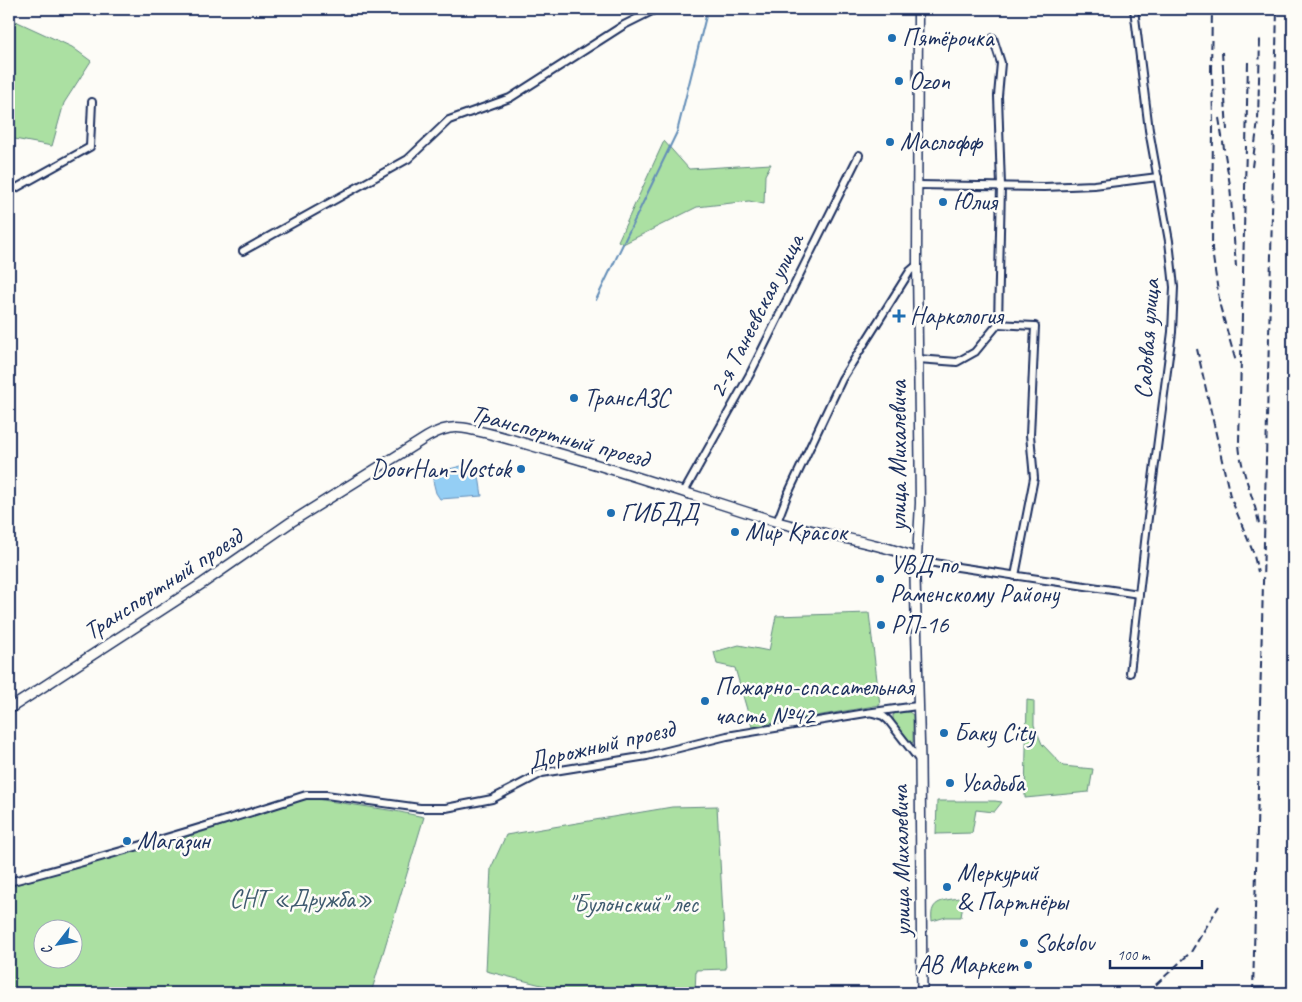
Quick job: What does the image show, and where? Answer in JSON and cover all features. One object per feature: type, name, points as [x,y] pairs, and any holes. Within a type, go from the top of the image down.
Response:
[{"type":"main road","name":"Транспортный проезд","points":[[9,709],[203,583],[291,522],[427,437],[442,430],[461,427],[491,434],[597,465],[777,522],[890,548],[917,558]]},
{"type":"main road","name":"улица Михалевича","points":[[917,558],[915,577],[917,706],[920,761],[922,993]]},
{"type":"street","points":[[243,252],[408,159],[449,120],[510,98],[624,25],[654,10],[666,9]]},
{"type":"street","name":"улица Михалевича","points":[[917,558],[920,504],[917,265],[918,9]]},
{"type":"street","name":"Садовая улица","points":[[1130,673],[1172,332],[1174,287],[1169,241],[1149,130],[1134,9]]},
{"type":"street","points":[[918,359],[957,362],[975,352],[998,324],[1001,186],[998,96],[1001,63],[993,38]]},
{"type":"street","points":[[9,192],[90,147],[92,102]]},
{"type":"street","name":"2-я Танеевская улица","points":[[684,492],[750,374],[859,155]]},
{"type":"street","points":[[917,185],[1094,185],[1158,177]]},
{"type":"street","points":[[777,522],[786,496],[842,379],[910,271],[917,265]]},
{"type":"street","points":[[998,324],[1035,326],[1030,435],[1034,478],[1015,576]]},
{"type":"street","name":"Транспортный проезд","points":[[917,558],[924,562],[1139,594]]},
{"type":"street","name":"Дорожный проезд","points":[[9,882],[80,864],[306,795],[326,795],[420,808],[446,808],[492,799],[542,773],[647,756],[727,736],[866,712],[917,706]]},
{"type":"street","points":[[866,712],[878,713],[888,720],[920,761]]},
{"type":"green space","points":[[9,18],[72,47],[91,61],[64,103],[52,146],[9,138]]},
{"type":"green space","points":[[664,141],[689,169],[771,164],[765,175],[764,204],[749,201],[697,207],[623,244],[618,241]]},
{"type":"green space","points":[[869,613],[880,705],[752,727],[735,668],[717,664],[714,652],[739,645],[769,651],[776,616]]},
{"type":"green space","points":[[1027,700],[1034,701],[1034,725],[1042,744],[1063,766],[1093,769],[1089,792],[1025,798]]},
{"type":"green space","points":[[897,712],[909,712],[913,715],[913,742],[911,744],[893,721],[893,715]]},
{"type":"green space","name":"СНТ «Дружба»","points":[[309,798],[424,817],[371,993],[9,993],[9,886],[190,836]]},
{"type":"green space","points":[[937,801],[1002,802],[994,812],[976,810],[972,833],[936,834]]},
{"type":"green space","name":"\"Булонский\" лес","points":[[717,806],[726,969],[696,970],[695,993],[558,993],[549,987],[486,971],[491,868],[506,835],[672,807]]},
{"type":"green space","points":[[964,897],[961,917],[946,917],[932,921],[933,908],[936,904],[945,900]]},
{"type":"water","points":[[461,466],[478,469],[482,496],[440,499],[436,493],[433,481],[438,472]]},
{"type":"waterway","points":[[596,300],[677,132],[706,16]]},
{"type":"railway","points":[[1211,72],[1212,9]]},
{"type":"railway","points":[[1253,993],[1277,9]]},
{"type":"railway","points":[[1252,167],[1258,121],[1260,39]]},
{"type":"railway","points":[[1222,52],[1227,130]]},
{"type":"railway","points":[[1248,62],[1239,442],[1244,473],[1259,524]]},
{"type":"railway","points":[[1212,66],[1212,250],[1220,306],[1236,362]]},
{"type":"railway","points":[[1219,118],[1230,185],[1236,267]]},
{"type":"railway","points":[[1197,349],[1230,496],[1253,552],[1258,572]]},
{"type":"railway","points":[[1147,993],[1191,952],[1219,906]]},
{"type":"place","name":"Пятёрочка","points":[[892,38]]},
{"type":"place","name":"Ozon","points":[[899,81]]},
{"type":"place","name":"Маслофф","points":[[890,142]]},
{"type":"place","name":"Юлия","points":[[943,202]]},
{"type":"place","name":"Наркология","points":[[899,316]]},
{"type":"place","name":"ТрансАЗС","points":[[574,398]]},
{"type":"place","name":"DoorHan-Vostok","points":[[521,469]]},
{"type":"place","name":"ГИБДД","points":[[611,513]]},
{"type":"place","name":"Мир Красок","points":[[735,532]]},
{"type":"place","name":"УВД по Раменскому Району","points":[[880,579]]},
{"type":"place","name":"РП-16","points":[[881,625]]},
{"type":"place","name":"Пожарно-спасательная часть №42","points":[[705,701]]},
{"type":"place","name":"Баку City","points":[[944,733]]},
{"type":"place","name":"Усадьба","points":[[950,783]]},
{"type":"place","name":"Магазин","points":[[127,841]]},
{"type":"place","name":"Меркурий & Партнёры","points":[[947,887]]},
{"type":"place","name":"Sokolov","points":[[1024,943]]},
{"type":"place","name":"АВ Маркет","points":[[1028,965]]}]
